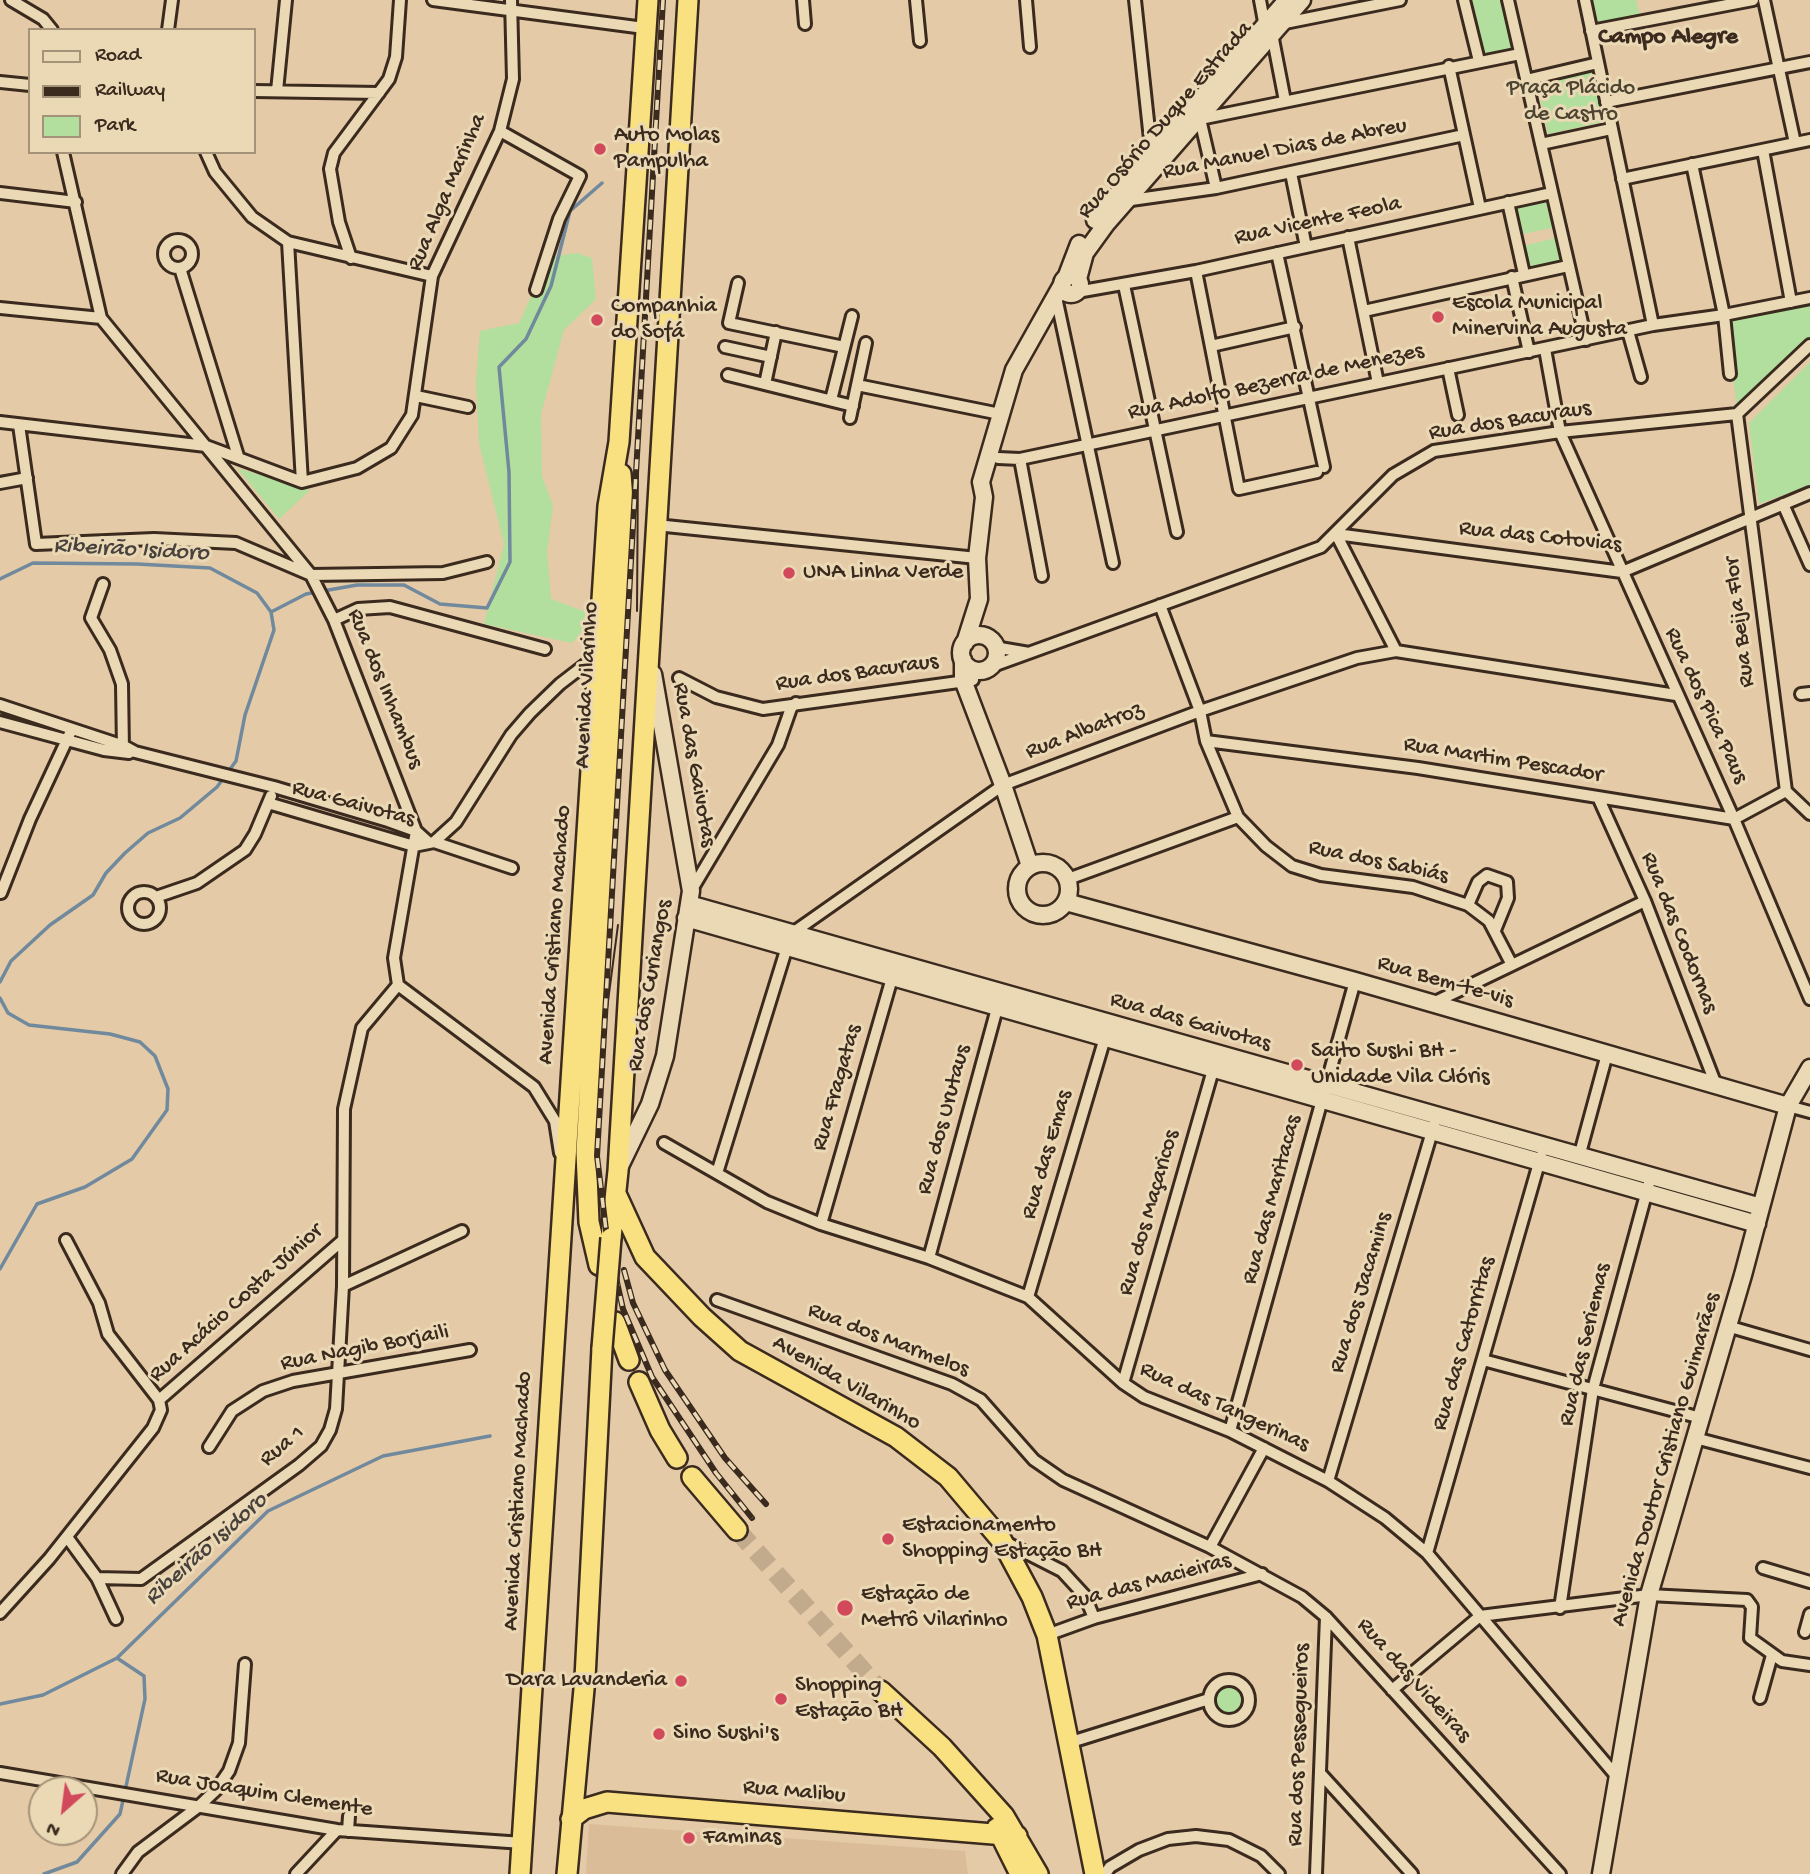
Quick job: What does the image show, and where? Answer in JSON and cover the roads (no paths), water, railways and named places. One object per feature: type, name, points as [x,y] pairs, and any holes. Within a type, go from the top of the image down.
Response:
[{"type":"highway","name":"Avenida Cristiano Machado","points":[[520,1874],[608,506],[619,442],[644,28],[648,0]]},
{"type":"highway","points":[[567,1874],[585,1678],[602,1348],[618,1171],[688,0]]},
{"type":"highway","name":"Avenida Vilarinho","points":[[599,1265],[589,1222],[586,1152],[623,500],[619,442]]},
{"type":"highway","name":"Avenida Vilarinho","points":[[615,1191],[629,1229],[645,1258],[702,1317],[740,1351],[896,1437],[948,1477],[1002,1541],[1032,1597],[1047,1635],[1068,1743],[1100,1870]]},
{"type":"highway","points":[[615,1322],[629,1360]]},
{"type":"highway","points":[[639,1382],[660,1430],[677,1458]]},
{"type":"highway","points":[[692,1477],[737,1530]]},
{"type":"highway","points":[[881,1690],[956,1764],[963,1782],[1010,1836],[1038,1874]]},
{"type":"highway","name":"Rua Malibu","points":[[571,1819],[584,1809],[607,1802],[1010,1836]]},
{"type":"highway","points":[[1010,1836],[1016,1870]]},
{"type":"street","points":[[11,0],[43,19],[50,28]]},
{"type":"street","points":[[169,28],[172,0]]},
{"type":"street","points":[[277,91],[286,0]]},
{"type":"street","points":[[351,258],[339,222],[330,169],[334,153],[388,79],[396,57],[400,0]]},
{"type":"street","points":[[433,0],[510,5],[644,28]]},
{"type":"street","points":[[803,0],[805,24]]},
{"type":"street","points":[[916,0],[920,41]]},
{"type":"street","points":[[1026,0],[1030,47]]},
{"type":"street","points":[[1135,0],[1154,160]]},
{"type":"street","points":[[1260,0],[1272,29],[1285,101]]},
{"type":"street","name":"Rua Osório Duque Estrada","points":[[1272,29],[1287,0]]},
{"type":"street","name":"Rua Osório Duque Estrada","points":[[992,641],[979,599],[977,558],[984,497],[981,482],[1014,370],[1070,288],[1076,248],[1301,0]]},
{"type":"street","points":[[1272,29],[1361,4],[1400,0]]},
{"type":"street","points":[[1464,0],[1479,61]]},
{"type":"street","points":[[1508,0],[1586,340]]},
{"type":"street","points":[[1585,0],[1653,325]]},
{"type":"street","points":[[1591,32],[1753,0]]},
{"type":"street","points":[[1765,0],[1795,143]]},
{"type":"street","name":"Rua Alga Marinha","points":[[302,482],[375,460],[403,433],[416,396],[432,276],[500,131],[513,79],[510,5]]},
{"type":"street","points":[[1216,188],[1195,115],[1285,101],[1449,66],[1520,54]]},
{"type":"street","points":[[1606,102],[1810,62]]},
{"type":"street","points":[[1526,80],[1598,63]]},
{"type":"street","points":[[1449,66],[1480,208]]},
{"type":"street","points":[[0,82],[28,85]]},
{"type":"street","points":[[256,91],[379,93]]},
{"type":"street","points":[[1541,144],[1611,129]]},
{"type":"street","points":[[500,131],[580,176],[559,219],[536,290]]},
{"type":"street","name":"Rua Manuel Dias de Abreu","points":[[1120,199],[1216,188],[1464,135]]},
{"type":"street","points":[[1622,179],[1810,139]]},
{"type":"street","points":[[1763,150],[1791,302]]},
{"type":"street","points":[[0,308],[101,318],[64,154]]},
{"type":"street","points":[[207,154],[215,172],[252,217],[288,243],[432,276]]},
{"type":"street","points":[[1692,164],[1724,315],[1730,374]]},
{"type":"street","points":[[1291,173],[1306,247]]},
{"type":"street","points":[[0,193],[76,202]]},
{"type":"street","name":"Rua Vicente Feola","points":[[1070,288],[1124,285],[1196,271],[1552,193]]},
{"type":"street","points":[[1508,202],[1524,274]]},
{"type":"street","points":[[1348,237],[1378,383]]},
{"type":"street","points":[[0,422],[206,446],[302,482],[288,243]]},
{"type":"street","points":[[1196,271],[1239,489],[1320,469],[1295,327],[1277,253]]},
{"type":"street","points":[[1364,311],[1568,266]]},
{"type":"street","points":[[180,268],[237,456]]},
{"type":"street","points":[[1512,277],[1529,352]]},
{"type":"street","points":[[738,283],[729,323],[844,348]]},
{"type":"street","points":[[1124,285],[1177,532]]},
{"type":"street","points":[[1070,288],[1089,444],[1113,563]]},
{"type":"street","name":"Rua Adolfo Bezerra de Menezes","points":[[998,458],[1020,459],[1653,325],[1724,315],[1810,298]]},
{"type":"street","points":[[831,400],[852,316]]},
{"type":"street","name":"Rua dos Inhambus","points":[[101,318],[311,575],[332,615],[416,831],[394,958],[398,985]]},
{"type":"street","points":[[1211,346],[1295,327]]},
{"type":"street","points":[[1628,331],[1641,377]]},
{"type":"street","points":[[765,384],[776,332]]},
{"type":"street","points":[[850,418],[866,343]]},
{"type":"street","points":[[1737,414],[1810,345]]},
{"type":"street","points":[[725,347],[771,357]]},
{"type":"street","name":"Rua dos Pica Paus","points":[[1545,349],[1560,432],[1734,820],[1810,999]]},
{"type":"street","name":"Rua Osório Duque Estrada","points":[[984,497],[992,483],[1024,374],[1026,352]]},
{"type":"street","points":[[1448,369],[1458,415]]},
{"type":"street","points":[[728,375],[853,406]]},
{"type":"street","points":[[857,385],[1000,414]]},
{"type":"street","points":[[416,396],[468,407]]},
{"type":"street","name":"Rua dos Bacuraus","points":[[679,678],[738,704],[763,709],[975,678],[1032,653],[1321,547],[1393,475],[1434,451],[1560,432],[1737,414]]},
{"type":"street","name":"Rua Beija Flor","points":[[1737,414],[1786,791]]},
{"type":"street","points":[[19,425],[36,544],[154,539],[236,543],[311,575],[443,573],[487,562]]},
{"type":"street","points":[[1020,459],[1042,576]]},
{"type":"street","points":[[0,483],[27,478]]},
{"type":"street","name":"Rua das Cotovias","points":[[1336,534],[1622,572],[1810,494]]},
{"type":"street","points":[[1783,504],[1810,565]]},
{"type":"street","points":[[656,525],[977,558]]},
{"type":"street","points":[[1336,534],[1396,651]]},
{"type":"street","points":[[103,584],[91,618],[110,650],[122,684],[124,749]]},
{"type":"street","name":"Rua Osório Duque Estrada","points":[[964,651],[979,599]]},
{"type":"street","name":"Rua dos Sabiás","points":[[1160,605],[1200,711],[1206,741],[1238,817],[1266,846],[1292,866],[1321,875],[1413,887],[1468,905],[1489,921],[1513,965]]},
{"type":"street","points":[[332,615],[358,609],[390,607],[545,649]]},
{"type":"street","points":[[1030,866],[1003,785],[975,678],[964,651],[979,635],[1000,648],[1032,653]]},
{"type":"street","points":[[975,678],[996,657],[992,641]]},
{"type":"street","name":"Rua das Gaivotas","points":[[649,647],[689,904],[789,940],[1541,1154],[1648,1184],[1761,1207]]},
{"type":"street","name":"Rua Albatroz","points":[[789,940],[1003,785],[1200,711],[1357,658],[1396,651],[1676,695]]},
{"type":"street","points":[[430,841],[456,822],[530,713],[560,684],[599,654]]},
{"type":"street","name":"Rua dos Curiangos","points":[[618,1171],[659,1080],[689,904],[778,745],[791,708],[796,703]]},
{"type":"street","points":[[0,705],[124,749],[274,787],[256,834],[245,850],[197,883],[156,897]]},
{"type":"street","points":[[0,722],[66,741],[124,749]]},
{"type":"street","points":[[1,893],[30,819],[72,729]]},
{"type":"street","name":"Rua Martim Pescador","points":[[1206,741],[1418,768],[1734,820]]},
{"type":"street","name":"Rua Gaivotas","points":[[274,787],[416,831],[430,841],[512,868]]},
{"type":"street","points":[[1734,820],[1786,791],[1810,814]]},
{"type":"street","name":"Rua das Codornas","points":[[1598,797],[1645,901],[1716,1085]]},
{"type":"street","name":"Rua Gaivotas","points":[[268,803],[414,846],[430,841]]},
{"type":"street","points":[[1068,879],[1238,817]]},
{"type":"street","points":[[1043,862],[1054,864],[1068,879],[1070,891],[1059,911],[1048,915],[1027,909],[1018,898],[1017,887],[1022,874],[1030,866],[1043,862]]},
{"type":"street","points":[[1468,905],[1478,882],[1487,875],[1507,882],[1508,898],[1495,930]]},
{"type":"street","points":[[1433,1003],[1645,901]]},
{"type":"street","name":"Rua Bem-te-vis","points":[[1066,902],[1433,1003],[1810,1112]]},
{"type":"street","points":[[717,1172],[789,940]]},
{"type":"street","name":"Rua Fragatas","points":[[821,1224],[894,970]]},
{"type":"street","name":"Rua das Maritacas","points":[[1230,1431],[1355,981]]},
{"type":"street","points":[[398,985],[534,1087],[555,1121],[564,1187]]},
{"type":"street","name":"Rua Acácio Costa Júnior","points":[[0,1614],[153,1428],[161,1410],[159,1400],[343,1240],[344,1109],[362,1028],[398,985]]},
{"type":"street","name":"Rua dos Urutaus","points":[[929,1258],[999,1000]]},
{"type":"street","name":"Rua das Emas","points":[[1028,1297],[1106,1031]]},
{"type":"street","points":[[1579,1157],[1607,1054]]},
{"type":"street","name":"Rua dos Maçaricos","points":[[1123,1383],[1215,1061]]},
{"type":"street","name":"Avenida Doutor Cristiano Guimarães","points":[[1601,1874],[1649,1595],[1757,1224],[1788,1106],[1810,1068]]},
{"type":"street","name":"Rua dos Jacamins","points":[[1328,1481],[1435,1124]]},
{"type":"street","name":"Rua das Tangerinas","points":[[664,1143],[767,1202],[821,1224],[929,1258],[1028,1297],[1123,1383],[1144,1397],[1230,1431],[1264,1448],[1328,1481],[1385,1518],[1427,1553],[1618,1778]]},
{"type":"street","name":"Rua das Gaivotas","points":[[1541,1154],[1579,1157],[1757,1224]]},
{"type":"street","name":"Rua das Catorritas","points":[[1427,1553],[1541,1154]]},
{"type":"street","name":"Rua das Seriemas","points":[[1560,1608],[1593,1388],[1648,1184]]},
{"type":"street","points":[[343,1286],[462,1231]]},
{"type":"street","points":[[66,1240],[99,1303],[108,1334],[159,1400]]},
{"type":"street","name":"Rua 1","points":[[97,1578],[141,1579],[314,1452],[330,1430],[336,1409],[343,1240]]},
{"type":"street","name":"Rua dos Marmelos","points":[[717,1300],[952,1384],[981,1400],[1034,1460],[1063,1480],[1210,1547]]},
{"type":"street","points":[[1727,1326],[1810,1350]]},
{"type":"street","name":"Rua Nagib Borjaili","points":[[209,1447],[232,1411],[245,1400],[293,1381],[470,1350]]},
{"type":"street","points":[[1483,1360],[1701,1418]]},
{"type":"street","points":[[1695,1438],[1810,1468]]},
{"type":"street","points":[[1210,1547],[1264,1448]]},
{"type":"street","points":[[66,1537],[97,1578],[116,1619]]},
{"type":"street","points":[[1002,1541],[1062,1571],[1085,1596],[1094,1618]]},
{"type":"street","name":"Rua das Videiras","points":[[1210,1547],[1302,1597],[1326,1617],[1560,1874]]},
{"type":"street","points":[[1763,1568],[1810,1582]]},
{"type":"street","name":"Rua das Macieiras","points":[[1047,1635],[1094,1618],[1262,1574]]},
{"type":"street","points":[[1392,1690],[1480,1616],[1649,1595],[1747,1600],[1752,1607],[1750,1638],[1782,1661],[1810,1665]]},
{"type":"street","points":[[1805,1632],[1810,1614]]},
{"type":"street","name":"Rua dos Pessegueiros","points":[[1316,1874],[1326,1617]]},
{"type":"street","points":[[1760,1698],[1772,1655]]},
{"type":"street","points":[[122,1874],[138,1852],[198,1807],[216,1790],[242,1756],[245,1664]]},
{"type":"street","points":[[1068,1743],[1209,1699]]},
{"type":"street","name":"Rua Joaquim Clemente","points":[[0,1773],[343,1830],[523,1843]]},
{"type":"street","points":[[1320,1773],[1412,1874]]},
{"type":"street","points":[[296,1874],[343,1830],[349,1816]]},
{"type":"street","points":[[1100,1870],[1168,1839],[1196,1836],[1228,1840],[1261,1856],[1279,1874]]},
{"type":"waterway","points":[[271,612],[306,594],[357,585],[404,585],[440,604],[487,608],[510,562],[509,472],[499,367],[526,339],[551,286],[570,211],[602,183]]},
{"type":"waterway","name":"Ribeirão Isidoro","points":[[0,579],[33,563],[210,568],[257,593],[271,612],[274,630],[245,715],[236,761],[217,787],[180,818],[148,833],[125,853],[106,873],[93,895],[50,925],[11,961],[0,982]]},
{"type":"waterway","name":"Ribeirão Isidoro","points":[[0,998],[8,1013],[29,1025],[110,1034],[140,1042],[155,1056],[168,1089],[167,1110],[132,1159],[85,1187],[37,1204],[0,1269]]},
{"type":"waterway","name":"Ribeirão Isidoro","points":[[0,1704],[43,1695],[117,1658],[268,1511],[383,1456],[490,1436]]},
{"type":"waterway","points":[[44,1874],[77,1862],[120,1814],[145,1699],[144,1676],[117,1658]]},
{"type":"tunnel","points":[[737,1530],[881,1691]]},
{"type":"tram line","points":[[637,611],[638,460]]},
{"type":"tram line","points":[[605,1024],[618,925]]},
{"type":"railway","points":[[663,0],[597,1156],[607,1238],[623,1309],[652,1377],[716,1473],[752,1518]]},
{"type":"railway","points":[[624,1270],[633,1303],[665,1370],[725,1458],[766,1504]]},
{"type":"place","name":"Auto Molas Pampulha","points":[[600,149]]},
{"type":"place","name":"Escola Municipal Minervina Augusta","points":[[1438,317]]},
{"type":"place","name":"Companhia do Sofá","points":[[597,320]]},
{"type":"place","name":"UNA Linha Verde","points":[[789,573]]},
{"type":"place","name":"Saito Sushi BH - Unidade Vila Clóris","points":[[1297,1065]]},
{"type":"place","name":"Estacionamento Shopping Estação BH","points":[[888,1539]]},
{"type":"place","name":"Estação de Metrô Vilarinho","points":[[845,1608]]},
{"type":"place","name":"Dara Lavanderia","points":[[681,1681]]},
{"type":"place","name":"Shopping Estação BH","points":[[781,1699]]},
{"type":"place","name":"Sino Sushi's","points":[[659,1734]]},
{"type":"place","name":"Faminas","points":[[689,1838]]},
{"type":"district","name":"Campo Alegre","points":[[1668,38]]},
{"type":"park label","name":"Praça Plácido de Castro","points":[[1571,102]]}]
